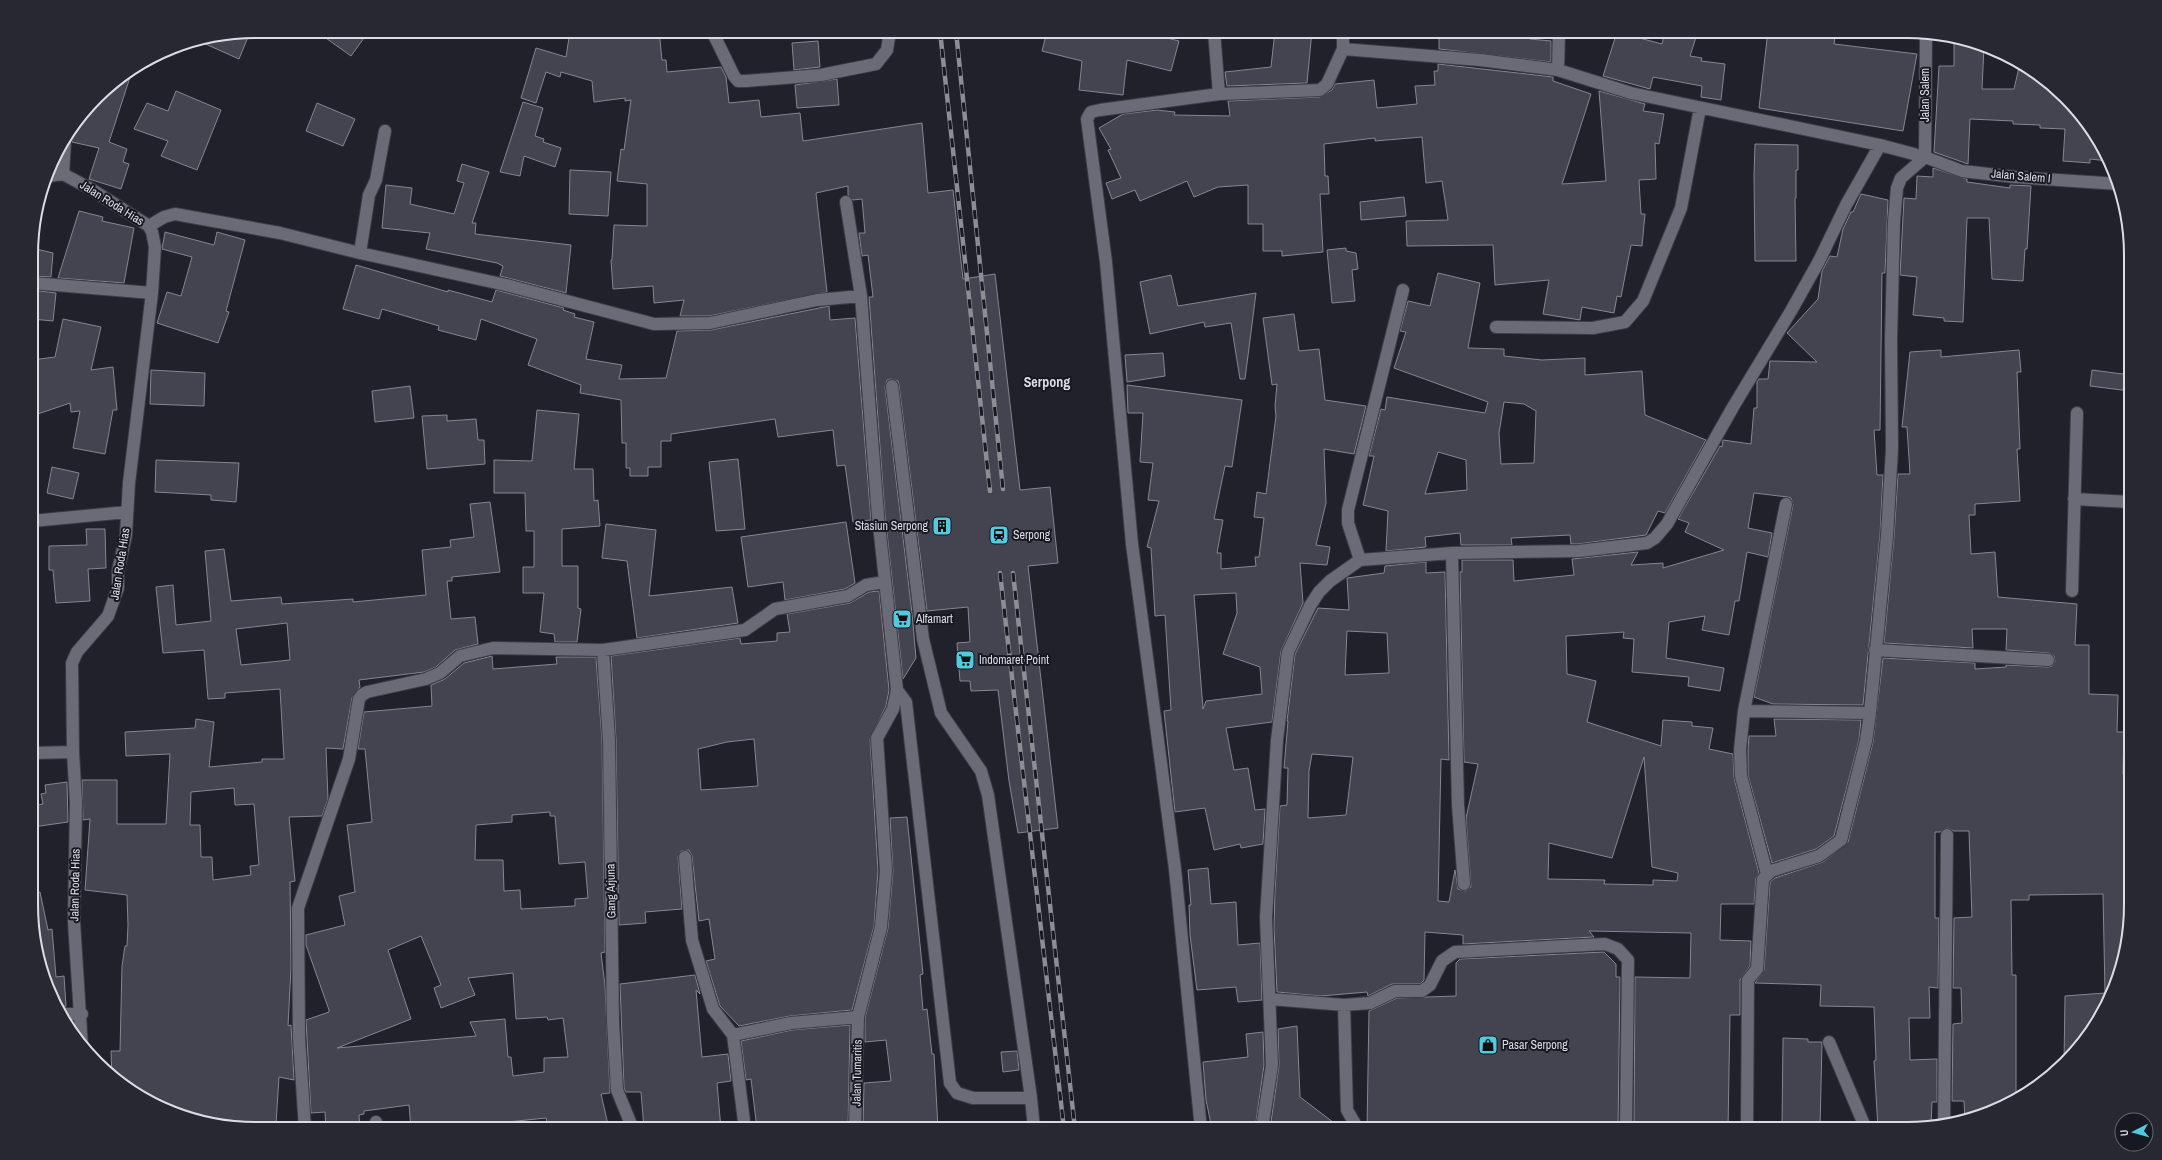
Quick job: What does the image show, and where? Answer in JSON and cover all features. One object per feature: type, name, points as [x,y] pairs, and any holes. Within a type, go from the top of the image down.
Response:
[{"type":"street","points":[[715,38],[734,76],[738,81],[746,81],[821,75],[876,64],[887,50],[889,38]]},
{"type":"street","points":[[1215,38],[1219,94]]},
{"type":"street","points":[[1200,1122],[1175,869],[1132,544],[1107,269],[1087,119],[1091,112],[1100,110],[1219,94],[1320,90],[1327,84],[1343,49],[1343,38]]},
{"type":"street","points":[[1558,70],[1559,38]]},
{"type":"street","name":"Jalan Salem","points":[[1925,157],[1926,39]]},
{"type":"street","name":"Jalan Salem I","points":[[1343,49],[1480,60],[1558,70],[1631,93],[1880,146],[1925,157],[1962,170],[2015,177],[2111,183]]},
{"type":"street","points":[[1496,326],[1593,328],[1625,322],[1642,300],[1681,208],[1700,108]]},
{"type":"street","points":[[360,253],[369,196],[376,180],[385,131]]},
{"type":"street","points":[[1263,1122],[1272,1065],[1266,918],[1277,740],[1285,665],[1295,635],[1319,592],[1345,569],[1360,560],[1452,554],[1579,551],[1647,542],[1661,533],[1791,311],[1819,261],[1846,205],[1880,146]]},
{"type":"street","points":[[54,175],[63,174],[64,151]]},
{"type":"street","points":[[1747,1122],[1748,980],[1757,969],[1763,879],[1767,874],[1819,856],[1841,840],[1866,741],[1876,650],[1892,449],[1894,222],[1897,188],[1901,178],[1925,157]]},
{"type":"street","name":"Jalan Roda Hias","points":[[63,174],[91,189],[149,226],[152,232],[155,247],[152,294],[127,512],[126,535],[118,571],[118,588],[113,607],[108,616],[77,652],[72,663],[73,752],[76,803],[74,922],[82,1014],[82,1036]]},
{"type":"street","points":[[846,202],[861,296],[885,582],[897,690],[906,702],[950,1082],[957,1093],[973,1098],[1031,1098]]},
{"type":"street","points":[[149,226],[164,217],[175,214],[280,233],[360,253],[506,285],[654,324],[710,323],[817,300],[861,296]]},
{"type":"street","points":[[38,284],[152,294]]},
{"type":"street","points":[[1360,560],[1348,523],[1348,510],[1403,290]]},
{"type":"street","points":[[892,386],[923,640],[941,713],[981,771],[988,795],[1033,1122]]},
{"type":"street","points":[[2072,591],[2077,413]]},
{"type":"street","points":[[2074,499],[2124,502]]},
{"type":"street","points":[[1767,874],[1739,766],[1744,711],[1786,504]]},
{"type":"street","points":[[38,520],[127,512]]},
{"type":"street","points":[[1452,554],[1458,805],[1464,884]]},
{"type":"street","points":[[305,1122],[299,1038],[298,908],[349,759],[360,697],[367,692],[426,679],[440,673],[464,654],[493,648],[603,650],[745,630],[775,609],[848,596],[866,585],[885,582]]},
{"type":"street","name":"Gang Arjuna","points":[[603,650],[609,740],[613,1021],[617,1090],[630,1122]]},
{"type":"street","points":[[1876,650],[2048,660]]},
{"type":"street","name":"Jalan Tumaritis","points":[[855,1122],[858,1017],[880,927],[886,871],[876,738],[893,709],[897,690]]},
{"type":"street","points":[[1744,711],[1870,712]]},
{"type":"street","points":[[38,752],[73,752]]},
{"type":"street","points":[[1944,1119],[1947,835]]},
{"type":"street","points":[[685,857],[692,940],[713,1009],[733,1035],[744,1122]]},
{"type":"street","points":[[1270,999],[1344,1005],[1370,1003],[1394,991],[1422,991],[1430,985],[1442,961],[1449,955],[1460,951],[1605,944],[1614,946],[1624,954],[1628,960],[1626,1122]]},
{"type":"street","points":[[1344,1005],[1347,1110],[1354,1122]]},
{"type":"street","points":[[67,1014],[82,1014]]},
{"type":"street","points":[[733,1035],[791,1023],[858,1017]]},
{"type":"street","points":[[1830,1042],[1863,1122]]},
{"type":"building","points":[[248,38],[239,59],[205,44]]},
{"type":"building","points":[[326,38],[364,38],[351,56]]},
{"type":"building","points":[[569,38],[660,38],[662,60],[666,60],[667,72],[721,67],[726,77],[729,103],[759,100],[761,117],[800,113],[803,141],[922,123],[928,193],[953,190],[963,279],[995,274],[1020,490],[1050,487],[1058,563],[1028,566],[1058,828],[1018,833],[1009,781],[998,690],[971,691],[970,681],[960,681],[957,643],[970,642],[968,607],[927,611],[899,385],[898,381],[891,379],[887,380],[885,387],[916,658],[903,679],[885,515],[869,297],[873,297],[868,255],[862,256],[859,233],[865,233],[862,199],[853,200],[848,195],[848,186],[816,193],[827,292],[709,316],[680,316],[684,300],[654,303],[653,286],[613,289],[611,260],[614,225],[647,226],[647,184],[617,181],[621,149],[624,150],[631,100],[625,101],[625,98],[594,102],[592,81],[561,72],[560,77],[546,72],[536,103],[521,98],[536,48],[566,57]]},
{"type":"building","points":[[1045,38],[1167,38],[1179,41],[1171,71],[1127,60],[1123,95],[1079,90],[1082,61],[1042,51]]},
{"type":"building","points":[[1274,38],[1311,38],[1307,83],[1227,86],[1225,72],[1271,67]]},
{"type":"building","points":[[1439,38],[1530,38],[1551,41],[1551,62],[1439,49]]},
{"type":"building","points":[[1615,38],[1640,38],[1662,44],[1663,38],[1696,38],[1690,56],[1702,58],[1701,61],[1725,64],[1721,100],[1701,97],[1702,86],[1653,77],[1650,89],[1603,76]]},
{"type":"building","points":[[1767,38],[1835,38],[1834,44],[1917,54],[1903,131],[1759,108]]},
{"type":"building","points":[[818,41],[820,67],[794,70],[792,43]]},
{"type":"building","points":[[1954,43],[1984,53],[1982,89],[2014,89],[2019,69],[2061,101],[2087,134],[2103,160],[2090,159],[2090,163],[2063,161],[2065,129],[2040,128],[2040,125],[2013,124],[2013,121],[1970,119],[1968,164],[1934,152],[1939,66],[1954,66]]},
{"type":"building","points":[[1438,64],[1553,77],[1553,81],[1591,94],[1562,184],[1606,181],[1599,91],[1645,104],[1643,111],[1664,114],[1659,144],[1655,143],[1656,179],[1639,180],[1641,214],[1645,214],[1642,246],[1631,245],[1621,297],[1617,296],[1614,313],[1582,307],[1580,320],[1543,314],[1549,280],[1495,285],[1493,245],[1407,246],[1406,221],[1448,220],[1442,181],[1426,183],[1422,137],[1375,141],[1375,138],[1324,144],[1325,176],[1328,176],[1329,194],[1320,194],[1323,252],[1282,256],[1282,251],[1263,251],[1263,224],[1248,224],[1248,185],[1218,187],[1194,197],[1187,181],[1140,201],[1135,190],[1112,199],[1106,183],[1121,178],[1108,150],[1111,149],[1099,128],[1123,114],[1157,110],[1175,112],[1174,115],[1230,116],[1228,101],[1320,97],[1332,90],[1335,84],[1374,80],[1377,108],[1417,104],[1415,86],[1435,85],[1434,71],[1438,71]]},
{"type":"building","points":[[130,78],[109,142],[127,149],[123,162],[129,164],[121,189],[89,179],[99,148],[72,142],[71,140],[75,134],[101,101]]},
{"type":"building","points":[[837,79],[839,105],[797,108],[795,85]]},
{"type":"building","points":[[176,91],[221,110],[197,170],[161,156],[168,141],[134,129],[147,103],[168,111]]},
{"type":"building","points":[[523,102],[543,108],[535,136],[544,139],[543,142],[561,148],[555,167],[524,156],[520,176],[500,172]]},
{"type":"building","points":[[317,103],[355,119],[343,146],[306,131]]},
{"type":"building","points":[[1755,144],[1798,145],[1798,170],[1796,170],[1795,198],[1796,261],[1755,261]]},
{"type":"building","points":[[462,164],[489,172],[472,223],[476,223],[475,234],[571,245],[566,293],[500,276],[503,266],[497,263],[426,249],[430,233],[382,228],[386,185],[412,188],[410,204],[454,214],[464,183],[457,181]]},
{"type":"building","points":[[1933,168],[1967,179],[1967,182],[2010,188],[2010,185],[2031,186],[2027,249],[2025,249],[2023,281],[1992,279],[1989,218],[1967,218],[1963,322],[1944,321],[1944,318],[1913,315],[1917,277],[1900,275],[1904,198],[1916,199],[1917,176],[1933,177]]},
{"type":"building","points":[[570,170],[611,172],[608,216],[569,214]]},
{"type":"building","points":[[1861,194],[1888,200],[1885,273],[1882,273],[1880,430],[1874,430],[1877,475],[1883,475],[1880,535],[1863,705],[1773,704],[1754,697],[1793,505],[1791,498],[1788,497],[1754,493],[1748,528],[1772,533],[1768,557],[1747,552],[1739,601],[1735,601],[1729,635],[1702,630],[1705,616],[1669,622],[1666,658],[1724,668],[1720,691],[1688,686],[1689,677],[1632,672],[1634,639],[1623,638],[1624,632],[1566,636],[1567,674],[1596,681],[1587,722],[1661,746],[1663,720],[1692,722],[1692,726],[1713,728],[1709,749],[1733,754],[1734,778],[1759,873],[1756,878],[1754,904],[1721,904],[1720,940],[1751,941],[1750,966],[1740,980],[1740,1015],[1730,1015],[1728,1122],[1634,1122],[1635,977],[1690,978],[1691,933],[1589,931],[1594,937],[1463,944],[1463,935],[1425,932],[1424,980],[1420,984],[1392,984],[1368,996],[1367,992],[1321,996],[1277,992],[1274,928],[1275,891],[1280,806],[1287,805],[1288,768],[1284,768],[1287,721],[1295,654],[1318,608],[1349,610],[1347,578],[1384,573],[1385,566],[1426,562],[1426,573],[1445,572],[1449,760],[1441,759],[1438,901],[1449,902],[1455,870],[1458,889],[1465,891],[1471,887],[1466,818],[1478,764],[1464,762],[1460,572],[1462,572],[1462,560],[1513,560],[1514,581],[1574,575],[1572,559],[1638,552],[1631,565],[1663,563],[1663,568],[1724,550],[1685,532],[1689,523],[1678,519],[1720,446],[1722,447],[1723,440],[1751,444],[1754,408],[1757,408],[1757,382],[1759,379],[1768,379],[1770,361],[1817,362],[1787,333],[1818,299],[1822,271],[1830,256],[1837,257],[1843,229],[1851,212],[1853,212]],"holes":[[[1347,631],[1387,633],[1389,673],[1345,675]],[[1312,754],[1353,757],[1346,815],[1308,818],[1309,771]],[[1644,757],[1652,867],[1678,873],[1677,881],[1653,880],[1653,885],[1604,884],[1605,880],[1548,879],[1549,843],[1612,858]]]},
{"type":"building","points":[[1404,197],[1406,216],[1361,220],[1360,202]]},
{"type":"building","points":[[79,211],[103,217],[102,221],[134,228],[124,283],[58,278]]},
{"type":"building","points":[[165,232],[214,245],[217,232],[245,240],[226,311],[229,312],[218,343],[157,323],[167,292],[181,296],[192,257],[162,249]]},
{"type":"building","points":[[1346,248],[1346,251],[1356,253],[1358,269],[1352,270],[1355,301],[1332,303],[1327,250]]},
{"type":"building","points":[[38,249],[53,253],[51,277],[38,276]]},
{"type":"building","points":[[356,265],[448,292],[448,290],[492,302],[496,290],[564,308],[563,310],[575,314],[574,317],[594,322],[586,359],[622,365],[619,379],[666,378],[677,331],[711,330],[829,306],[830,320],[855,318],[871,520],[853,522],[845,465],[837,466],[833,430],[778,437],[775,419],[671,434],[671,441],[661,441],[661,467],[648,467],[648,476],[630,476],[630,468],[626,468],[626,443],[622,443],[621,400],[580,393],[581,385],[528,365],[537,339],[481,319],[476,340],[438,330],[439,326],[382,309],[379,319],[343,309]]},
{"type":"building","points":[[1438,273],[1480,283],[1468,348],[1504,349],[1504,356],[1542,360],[1585,358],[1585,375],[1642,371],[1645,415],[1706,440],[1665,513],[1658,511],[1646,535],[1578,544],[1571,544],[1570,535],[1511,538],[1512,545],[1461,545],[1460,533],[1425,537],[1426,547],[1386,551],[1388,511],[1363,505],[1374,456],[1369,456],[1381,409],[1385,410],[1387,397],[1485,413],[1488,402],[1394,368],[1406,332],[1400,331],[1408,301],[1430,306]],"holes":[[[1504,402],[1524,404],[1536,411],[1534,463],[1501,464],[1499,433]],[[1438,452],[1466,460],[1467,490],[1425,494]]]},
{"type":"building","points":[[1171,275],[1178,306],[1256,293],[1245,379],[1240,379],[1231,323],[1205,327],[1204,322],[1150,334],[1140,282]]},
{"type":"building","points":[[38,291],[56,293],[53,321],[38,320]]},
{"type":"building","points":[[1294,314],[1299,351],[1319,349],[1325,400],[1366,406],[1354,454],[1324,449],[1326,503],[1316,545],[1330,547],[1327,565],[1300,563],[1303,603],[1281,651],[1272,722],[1226,728],[1234,770],[1248,768],[1255,810],[1265,809],[1263,844],[1241,848],[1240,844],[1214,850],[1205,808],[1175,812],[1164,711],[1171,710],[1165,615],[1155,616],[1151,548],[1147,547],[1159,501],[1148,500],[1153,463],[1140,462],[1143,413],[1128,413],[1127,385],[1242,400],[1232,467],[1225,466],[1214,519],[1223,520],[1217,553],[1221,553],[1221,569],[1256,566],[1255,557],[1259,557],[1264,518],[1254,517],[1257,492],[1266,494],[1276,416],[1275,406],[1277,384],[1272,385],[1263,318]],"holes":[[[1236,593],[1237,613],[1223,654],[1260,667],[1262,694],[1206,701],[1203,709],[1194,595]]]},
{"type":"building","points":[[63,319],[101,327],[91,370],[113,367],[117,410],[113,410],[105,454],[73,448],[80,411],[71,412],[70,403],[38,414],[38,359],[55,357]]},
{"type":"building","points":[[1941,350],[1941,357],[2019,350],[2021,372],[2017,372],[2020,449],[2017,449],[2020,501],[1975,504],[1975,515],[1969,515],[1971,554],[1995,552],[1998,597],[2077,604],[2075,645],[2089,645],[2089,694],[2118,695],[2117,732],[2124,732],[2124,919],[2117,961],[2112,975],[2102,1001],[2087,1026],[2064,1055],[2065,996],[2105,993],[2103,894],[2029,895],[2029,900],[2011,900],[2012,975],[2016,975],[2016,1093],[2003,1100],[1965,1114],[1964,1101],[1952,1101],[1953,1024],[1962,1023],[1961,988],[1953,988],[1954,918],[1972,917],[1969,831],[1954,831],[1947,828],[1940,832],[1935,832],[1935,918],[1939,918],[1938,988],[1929,987],[1930,1018],[1909,1018],[1910,1060],[1937,1059],[1937,1102],[1932,1102],[1931,1121],[1878,1122],[1874,1061],[1876,1060],[1874,1007],[1820,1006],[1821,985],[1755,983],[1764,970],[1770,882],[1775,878],[1823,862],[1848,842],[1873,742],[1883,658],[1975,663],[1975,669],[2006,667],[2006,665],[2048,667],[2052,666],[2055,661],[2054,656],[2049,653],[2006,650],[2007,629],[1972,629],[1973,648],[1884,643],[1894,537],[1898,474],[1910,474],[1907,427],[1902,427],[1910,352]]},
{"type":"building","points":[[1163,353],[1165,376],[1127,382],[1125,355]]},
{"type":"building","points":[[151,370],[205,373],[204,406],[150,404]]},
{"type":"building","points":[[2092,370],[2124,374],[2124,390],[2090,386]]},
{"type":"building","points":[[410,386],[414,418],[375,422],[372,391]]},
{"type":"building","points":[[537,410],[579,414],[574,469],[593,469],[594,501],[598,500],[600,526],[562,529],[562,566],[578,566],[578,608],[581,609],[577,642],[555,642],[554,634],[540,632],[544,593],[523,593],[523,567],[534,567],[534,531],[526,531],[525,493],[494,493],[494,460],[532,461]]},
{"type":"building","points":[[447,415],[447,421],[476,419],[478,440],[484,440],[485,464],[427,469],[422,416]]},
{"type":"building","points":[[738,459],[745,529],[716,531],[709,462]]},
{"type":"building","points":[[156,460],[239,463],[236,502],[211,500],[211,495],[155,492]]},
{"type":"building","points":[[52,467],[79,473],[73,499],[47,493]]},
{"type":"building","points":[[490,502],[500,572],[452,577],[452,581],[447,581],[451,619],[475,617],[478,644],[455,650],[436,667],[424,672],[359,680],[360,687],[352,698],[343,749],[326,748],[328,799],[322,816],[289,817],[295,881],[290,882],[291,967],[288,1026],[291,1025],[294,1080],[279,1077],[276,1122],[229,1120],[199,1115],[159,1100],[146,1093],[112,1068],[111,1051],[120,1051],[122,966],[125,946],[127,946],[128,925],[127,895],[85,890],[90,819],[83,820],[82,780],[117,780],[117,824],[166,824],[170,754],[126,756],[125,732],[195,728],[196,719],[214,722],[209,767],[262,762],[262,759],[284,759],[280,689],[225,693],[225,698],[208,699],[204,650],[163,653],[156,587],[173,585],[176,625],[211,621],[205,551],[224,549],[231,601],[281,597],[282,604],[353,599],[353,602],[426,595],[422,550],[451,547],[450,540],[474,537],[470,504]],"holes":[[[287,623],[290,660],[241,665],[236,629]],[[234,788],[235,805],[254,804],[259,865],[250,866],[251,875],[213,880],[212,857],[201,857],[200,825],[190,825],[191,792]]]},
{"type":"building","points":[[846,522],[855,583],[845,589],[785,600],[783,582],[748,587],[741,537]]},
{"type":"building","points":[[606,524],[656,530],[649,596],[732,587],[738,623],[637,638],[627,561],[602,558]]},
{"type":"building","points":[[86,529],[105,529],[106,568],[88,569],[90,601],[56,603],[53,570],[49,570],[49,546],[87,545]]},
{"type":"building","points":[[879,591],[889,690],[886,706],[870,739],[878,871],[874,926],[852,1010],[790,1016],[739,1026],[720,1006],[706,961],[715,959],[709,919],[699,921],[692,856],[689,850],[681,851],[678,857],[682,909],[645,912],[646,923],[619,925],[616,740],[611,656],[740,638],[741,644],[777,641],[777,633],[790,632],[787,614],[850,603],[869,592]],"holes":[[[754,739],[758,786],[701,790],[698,749],[727,742]]]},
{"type":"building","points":[[492,656],[493,669],[557,664],[556,657],[596,657],[602,740],[605,952],[601,953],[605,986],[610,1093],[601,1094],[607,1122],[547,1122],[546,1118],[507,1122],[410,1122],[409,1105],[364,1111],[364,1114],[359,1115],[360,1122],[326,1122],[325,1112],[311,1113],[306,1020],[329,1012],[329,1010],[306,945],[306,935],[345,925],[339,896],[355,892],[347,825],[372,822],[365,749],[358,749],[364,712],[432,706],[431,685],[445,679],[464,663]],"holes":[[[550,812],[550,816],[555,816],[559,864],[585,862],[588,898],[575,899],[575,906],[521,909],[520,890],[504,891],[503,860],[475,860],[476,825],[512,822],[512,815]],[[421,936],[441,985],[434,988],[441,1008],[475,995],[468,978],[513,973],[516,1019],[547,1017],[548,1020],[563,1018],[568,1057],[544,1058],[544,1072],[513,1076],[511,1057],[508,1057],[505,1019],[470,1022],[476,1036],[337,1048],[411,1019],[388,950]]]},
{"type":"building","points":[[1774,719],[1861,720],[1859,740],[1834,836],[1816,849],[1772,863],[1748,775],[1748,750],[1749,736],[1776,736]]},
{"type":"building","points":[[67,782],[68,822],[38,826],[38,805],[43,804],[41,794],[46,793],[45,785]]},
{"type":"building","points":[[907,817],[923,974],[920,975],[923,1010],[927,1009],[932,1054],[934,1054],[938,1122],[863,1122],[864,1083],[891,1081],[886,1040],[865,1042],[865,1018],[888,928],[893,872],[890,818]]},
{"type":"building","points":[[1208,868],[1211,904],[1236,902],[1238,945],[1260,943],[1262,1000],[1238,1002],[1236,987],[1197,990],[1190,935],[1189,905],[1191,905],[1188,870]]},
{"type":"building","points":[[38,892],[40,892],[48,930],[52,929],[56,977],[64,976],[66,1006],[63,1007],[45,961],[38,919]]},
{"type":"building","name":"Pasar Serpong","points":[[1604,952],[1616,964],[1616,977],[1620,977],[1618,1122],[1367,1122],[1369,1011],[1397,998],[1456,996],[1456,963],[1460,959]]},
{"type":"building","points":[[695,975],[700,994],[696,990],[702,1057],[728,1054],[731,1081],[717,1083],[720,1122],[643,1122],[641,1092],[626,1092],[624,1088],[620,984]]},
{"type":"building","points":[[850,1025],[848,1122],[756,1122],[751,1079],[746,1080],[741,1041],[792,1030]]},
{"type":"building","points":[[1297,1026],[1300,1097],[1333,1122],[1271,1122],[1279,1066],[1278,1029]]},
{"type":"building","points":[[1263,1032],[1264,1065],[1256,1122],[1211,1122],[1206,1100],[1203,1062],[1248,1057],[1246,1034]]},
{"type":"building","points":[[1783,1038],[1808,1039],[1808,1042],[1822,1042],[1820,1122],[1782,1122]]},
{"type":"building","points":[[1017,1051],[1019,1070],[1003,1072],[1001,1052]]},
{"type":"railway","points":[[941,38],[990,491]]},
{"type":"railway","points":[[957,38],[1003,489]]},
{"type":"railway","points":[[1000,573],[1063,1122]]},
{"type":"railway","points":[[1013,573],[1074,1122]]},
{"type":"place","name":"Stasiun Serpong","points":[[942,526]]},
{"type":"place","name":"Serpong","points":[[999,535]]},
{"type":"place","name":"Alfamart","points":[[902,619]]},
{"type":"place","name":"Indomaret Point","points":[[965,660]]},
{"type":"place","name":"Pasar Serpong","points":[[1488,1045]]},
{"type":"district","name":"Serpong","points":[[1047,382]]}]
